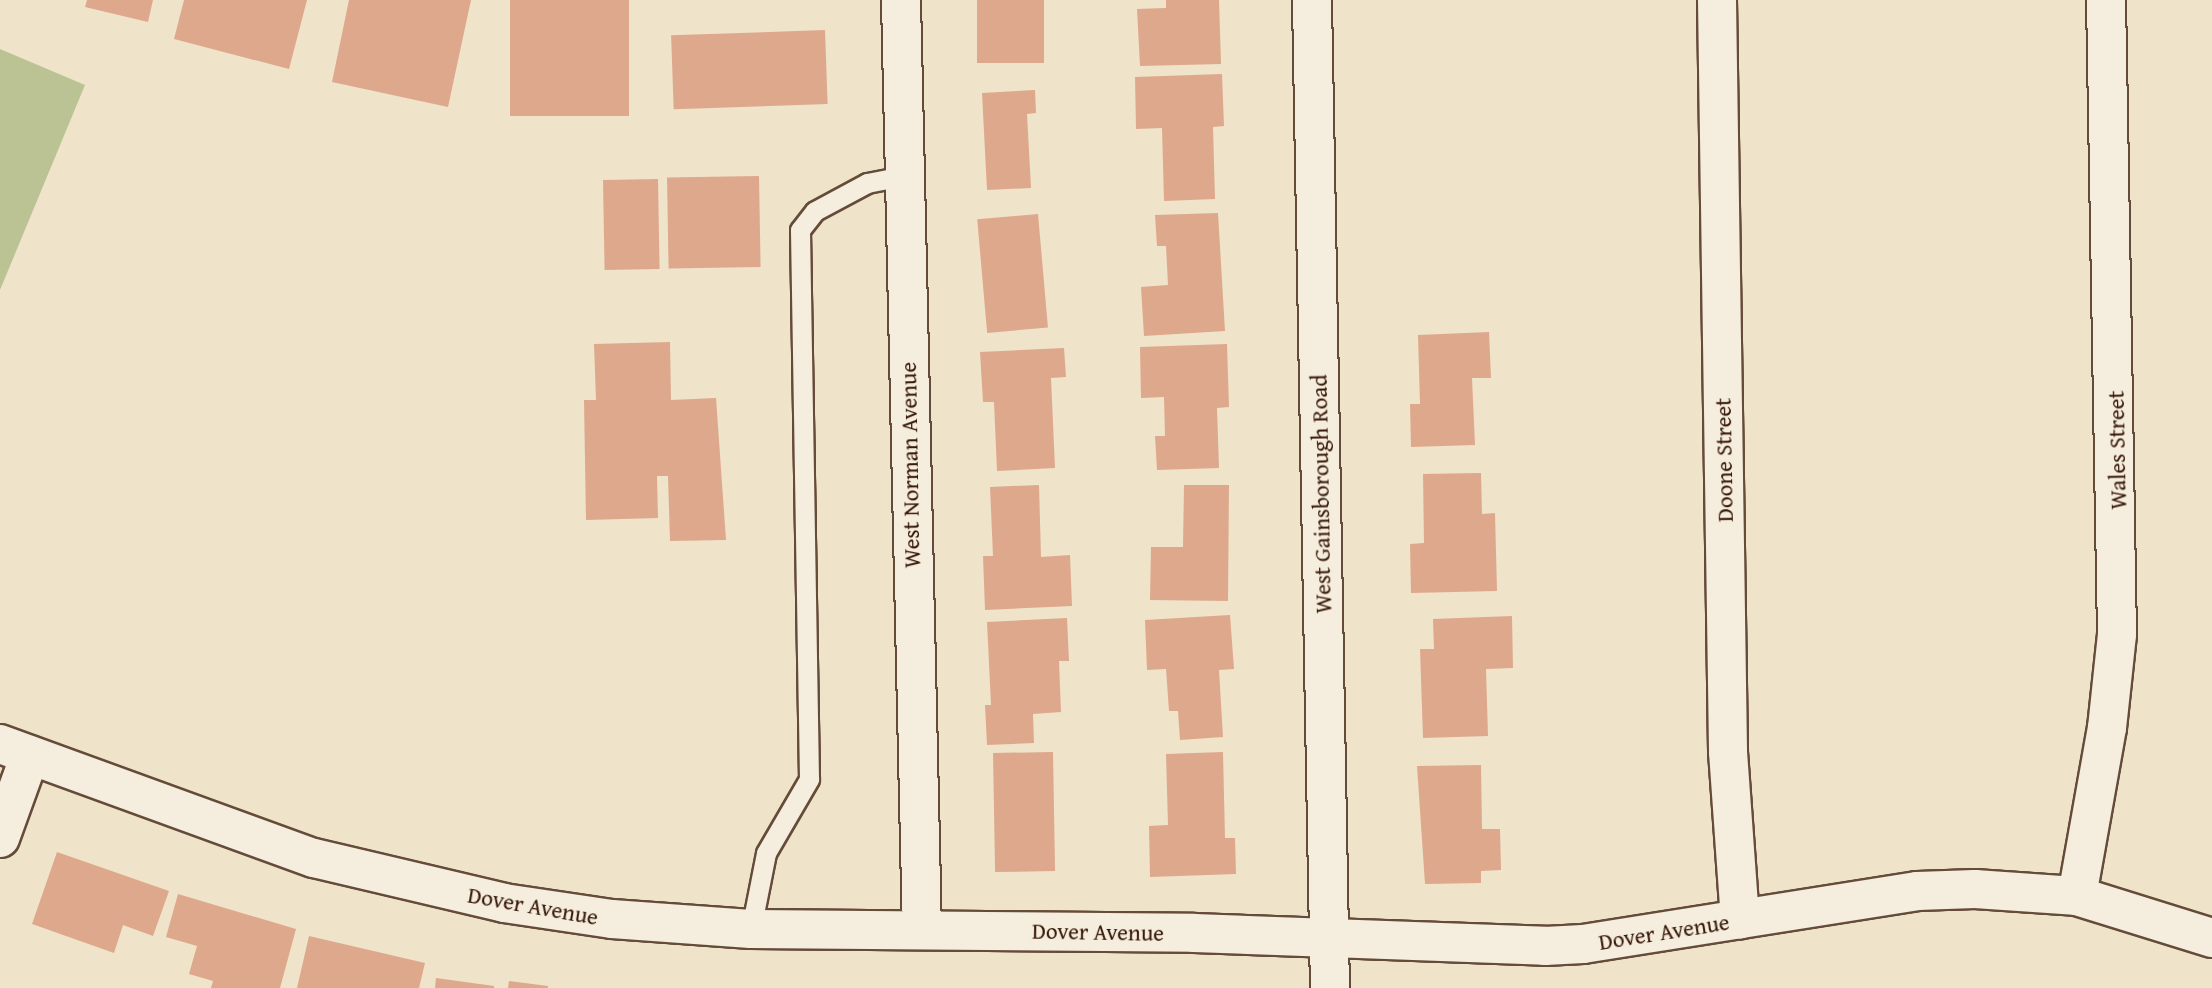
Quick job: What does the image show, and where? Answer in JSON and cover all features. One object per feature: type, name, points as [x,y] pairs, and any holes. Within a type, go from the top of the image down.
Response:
[{"type":"street","name":"West Norman Avenue","points":[[901,0],[922,929]]},
{"type":"street","name":"West Gainsborough Road","points":[[1312,0],[1330,988]]},
{"type":"street","name":"Doone Street","points":[[1717,0],[1728,738],[1740,920]]},
{"type":"street","name":"Wales Street","points":[[2077,897],[2107,728],[2117,635],[2106,0]]},
{"type":"street","name":"Dover Avenue","points":[[15,750],[314,858],[430,887],[612,919],[751,929],[1194,933],[1329,942],[1558,946],[1917,891],[1975,890],[2077,897],[2177,924],[2212,938]]},
{"type":"street","points":[[0,838],[15,750]]},
{"type":"lane","points":[[751,929],[766,853],[809,779],[800,230],[815,211],[867,183],[904,176]]},
{"type":"green space","points":[[0,49],[85,85],[0,290]]},
{"type":"building","points":[[87,0],[153,0],[148,22],[85,7]]},
{"type":"building","points":[[184,0],[307,0],[289,69],[174,39]]},
{"type":"building","points":[[349,0],[471,0],[448,107],[332,82]]},
{"type":"building","points":[[510,0],[629,0],[629,116],[510,116]]},
{"type":"building","points":[[977,0],[1044,0],[1044,63],[977,63]]},
{"type":"building","points":[[1166,0],[1219,0],[1221,64],[1140,66],[1137,9],[1166,8]]},
{"type":"building","points":[[825,30],[828,104],[674,109],[671,35]]},
{"type":"building","points":[[1222,74],[1224,126],[1213,127],[1215,199],[1164,201],[1162,128],[1136,129],[1135,77]]},
{"type":"building","points":[[1035,90],[1036,113],[1027,114],[1031,188],[987,190],[982,93]]},
{"type":"building","points":[[759,176],[761,267],[669,269],[667,178]]},
{"type":"building","points":[[658,179],[660,269],[605,270],[603,180]]},
{"type":"building","points":[[1218,213],[1225,331],[1144,336],[1141,287],[1168,285],[1166,246],[1157,246],[1155,215]]},
{"type":"building","points":[[1038,214],[1048,328],[987,333],[977,219]]},
{"type":"building","points":[[1489,332],[1491,378],[1472,378],[1475,445],[1411,447],[1410,404],[1420,404],[1418,335]]},
{"type":"building","points":[[670,342],[671,400],[716,398],[726,540],[670,541],[668,476],[657,476],[658,518],[586,520],[584,400],[596,400],[594,344]]},
{"type":"building","points":[[1227,344],[1229,407],[1217,408],[1219,468],[1157,470],[1155,436],[1165,436],[1164,397],[1141,398],[1140,347]]},
{"type":"building","points":[[1064,348],[1066,377],[1051,378],[1055,468],[997,471],[994,402],[983,402],[980,352]]},
{"type":"building","points":[[1481,473],[1482,514],[1495,513],[1497,591],[1411,593],[1410,544],[1424,543],[1423,474]]},
{"type":"building","points":[[1039,485],[1041,557],[1070,555],[1072,606],[985,610],[983,556],[993,556],[990,487]]},
{"type":"building","points":[[1184,485],[1229,485],[1228,601],[1150,600],[1151,547],[1183,547]]},
{"type":"building","points":[[1230,615],[1234,669],[1219,670],[1223,737],[1180,740],[1178,711],[1169,711],[1166,669],[1147,670],[1145,620]]},
{"type":"building","points":[[1512,616],[1513,668],[1486,669],[1488,736],[1423,738],[1420,649],[1434,649],[1433,619]]},
{"type":"building","points":[[1067,618],[1069,661],[1059,661],[1061,712],[1033,714],[1034,743],[987,745],[985,705],[991,705],[987,622]]},
{"type":"building","points":[[1053,752],[1055,871],[995,872],[993,753]]},
{"type":"building","points":[[1223,752],[1225,838],[1235,838],[1236,874],[1150,877],[1149,826],[1168,825],[1166,754]]},
{"type":"building","points":[[1481,765],[1482,829],[1500,829],[1501,870],[1481,871],[1481,883],[1425,884],[1417,766]]},
{"type":"building","points":[[57,852],[169,891],[153,936],[123,925],[114,953],[32,924]]},
{"type":"building","points":[[178,894],[296,929],[280,988],[211,988],[213,981],[189,974],[197,946],[166,937]]},
{"type":"building","points":[[309,936],[425,963],[419,988],[297,988]]},
{"type":"building","points":[[436,978],[494,986],[494,988],[435,988]]},
{"type":"building","points":[[509,981],[548,986],[548,988],[508,988]]}]
